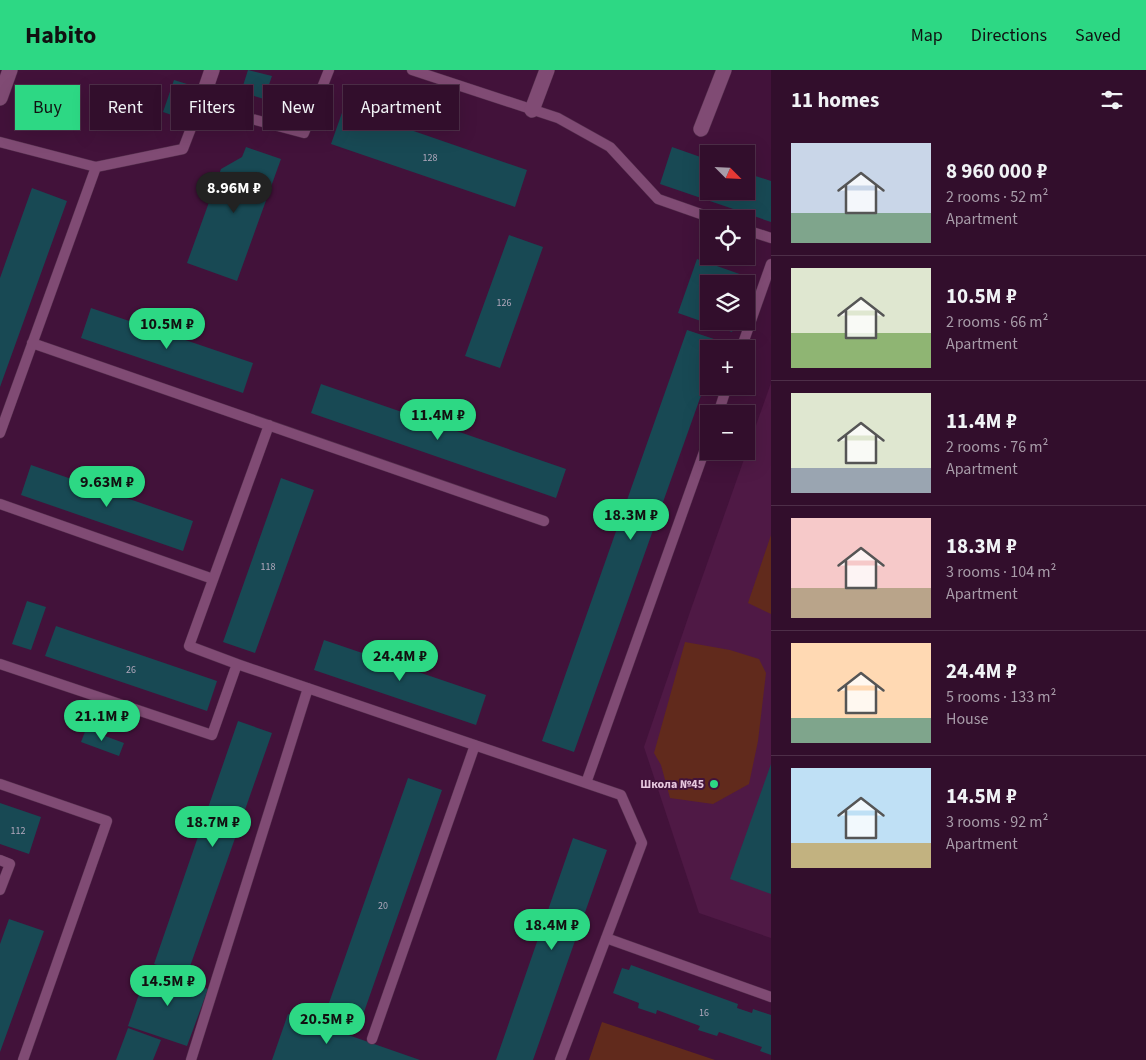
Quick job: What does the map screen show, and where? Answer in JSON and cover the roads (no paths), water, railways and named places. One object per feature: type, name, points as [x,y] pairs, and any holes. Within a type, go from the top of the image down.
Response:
[{"type":"street","points":[[0,98],[10,70]]},
{"type":"street","points":[[207,85],[212,70]]},
{"type":"street","points":[[532,110],[547,70]]},
{"type":"street","points":[[701,129],[724,70]]},
{"type":"lane","points":[[253,119],[304,133],[329,70]]},
{"type":"lane","points":[[412,70],[558,118],[610,147],[658,199],[700,214]]},
{"type":"lane","points":[[0,142],[96,167],[182,149],[190,130]]},
{"type":"lane","points":[[0,433],[96,167]]},
{"type":"lane","points":[[755,233],[771,238]]},
{"type":"lane","points":[[744,340],[771,264]]},
{"type":"lane","points":[[32,343],[544,521]]},
{"type":"lane","points":[[269,425],[189,646],[236,664],[621,795],[642,843],[560,1060]]},
{"type":"lane","points":[[586,783],[701,460]]},
{"type":"lane","points":[[0,504],[213,579]]},
{"type":"lane","points":[[0,664],[212,735],[236,664]]},
{"type":"lane","points":[[191,1060],[308,688]]},
{"type":"lane","points":[[372,1039],[475,745]]},
{"type":"lane","points":[[0,784],[107,821],[23,1060]]},
{"type":"lane","points":[[0,860],[10,864],[0,890]]},
{"type":"lane","points":[[606,938],[771,997]]},
{"type":"place","name":"Школа №45","points":[[714,784]]}]
